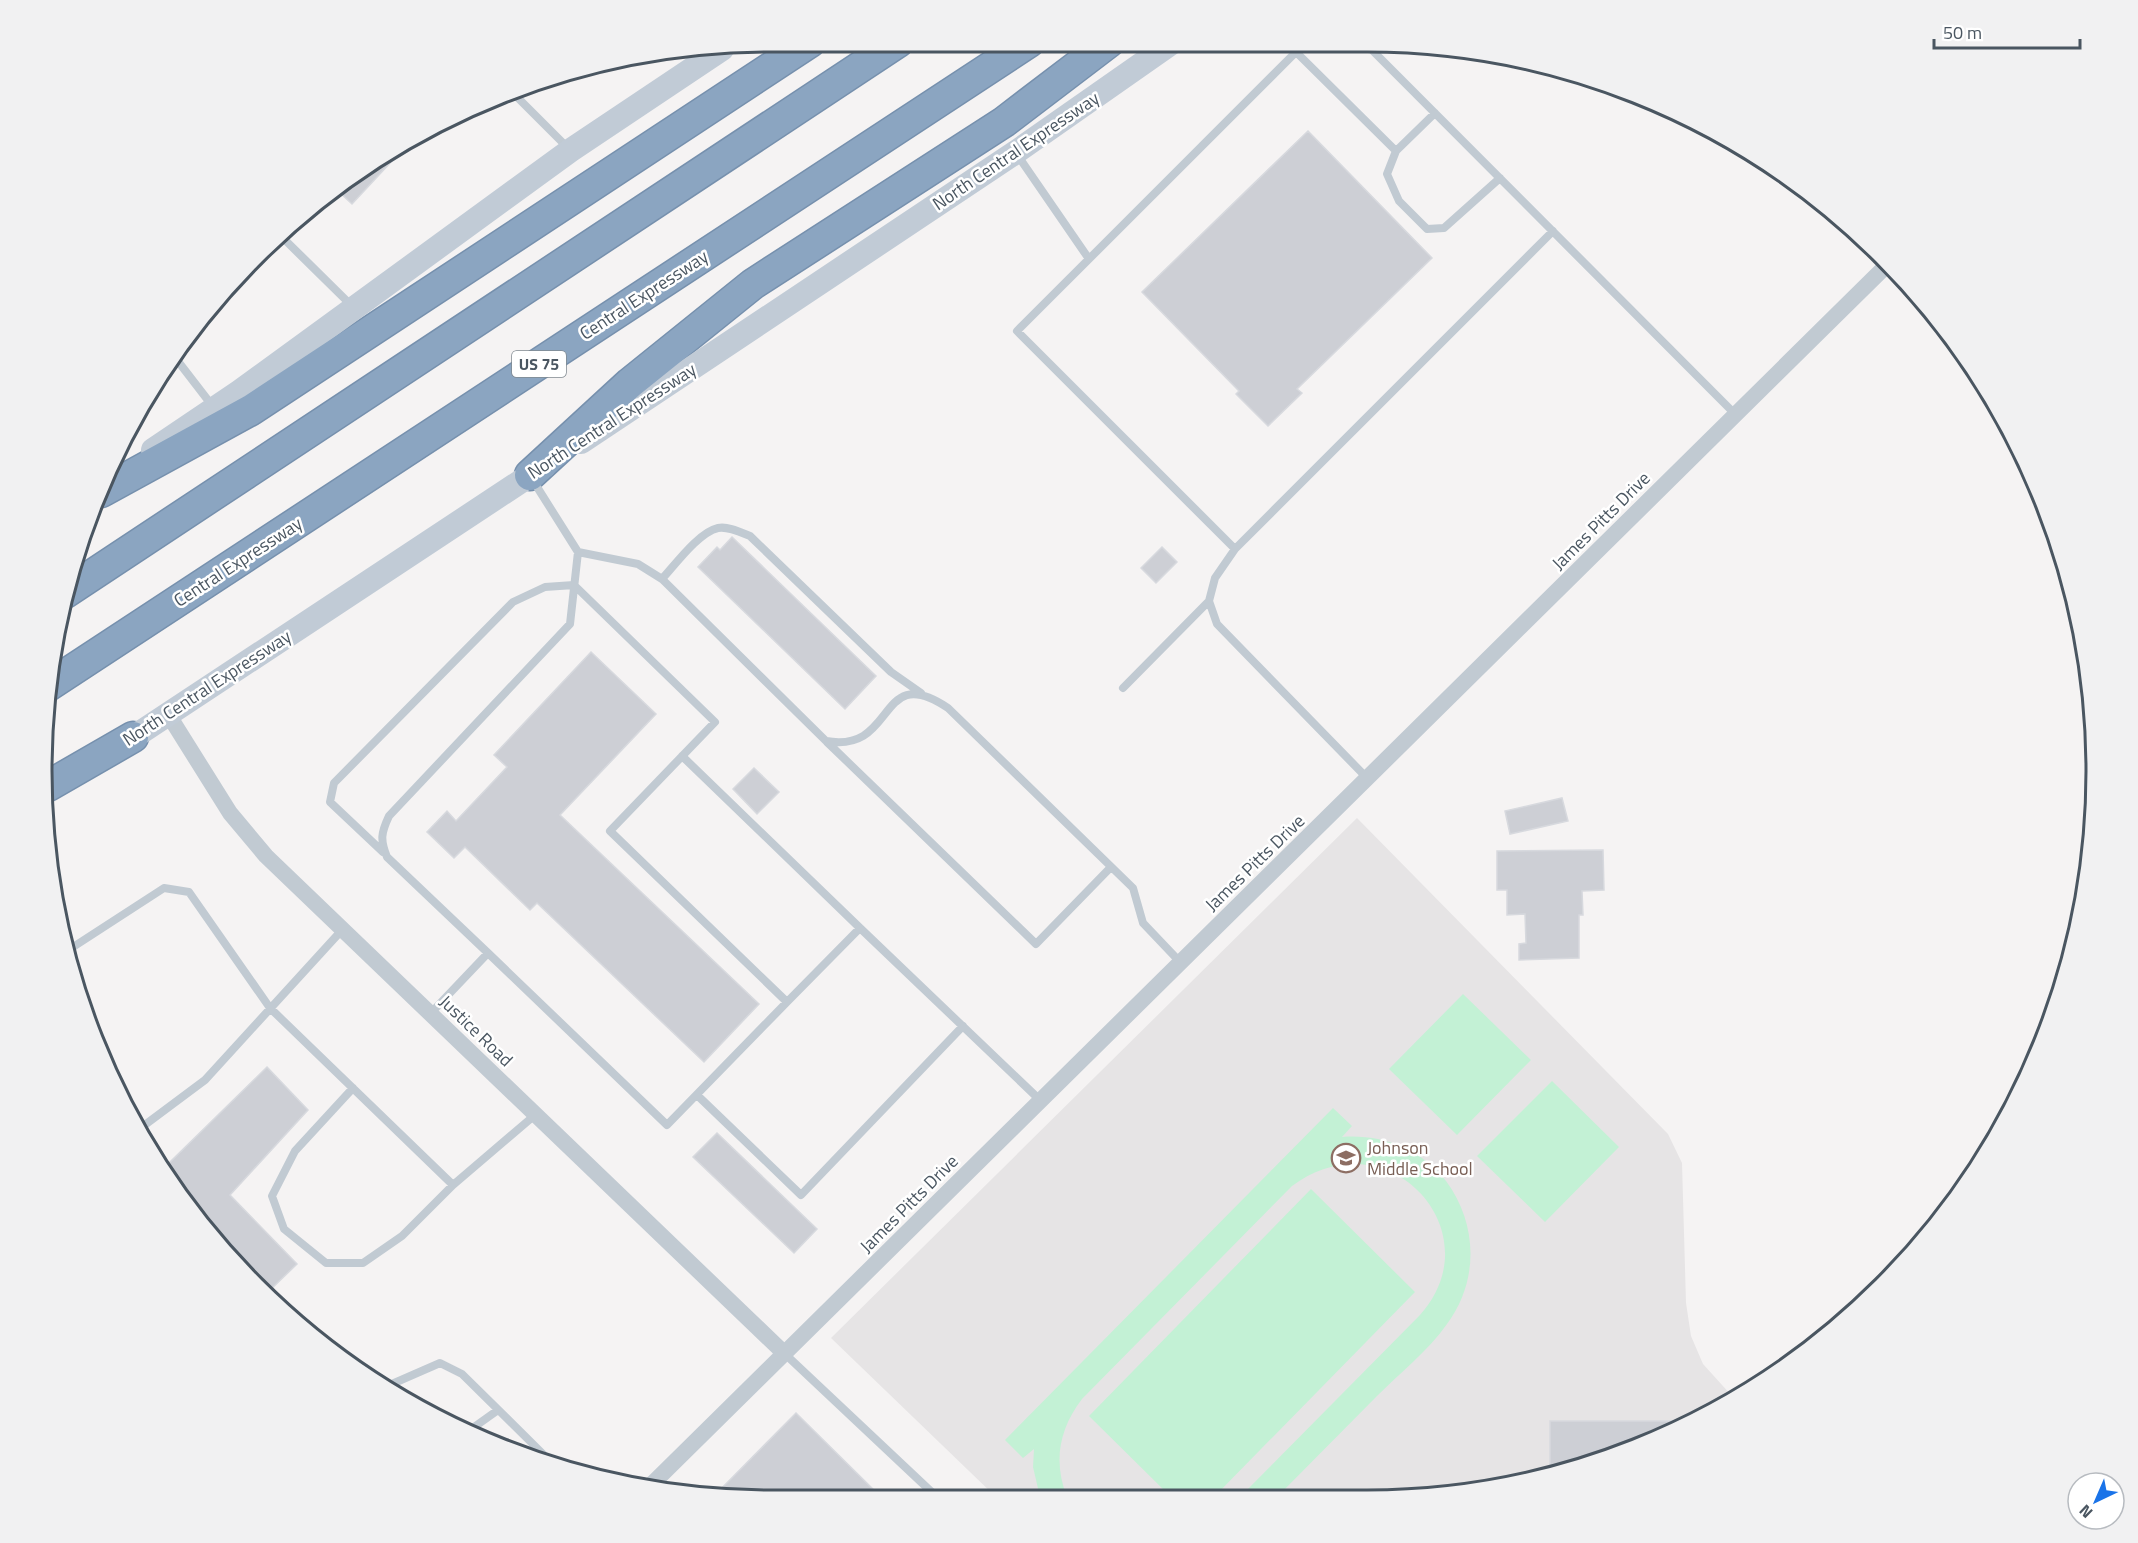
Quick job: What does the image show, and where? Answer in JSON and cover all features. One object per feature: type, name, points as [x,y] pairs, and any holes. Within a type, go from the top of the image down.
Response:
[{"type":"highway","points":[[112,486],[251,410],[795,52]]},
{"type":"highway","points":[[77,585],[883,52]]},
{"type":"highway","name":"Central Expressway","points":[[59,679],[1014,52]]},
{"type":"highway","points":[[530,475],[630,383],[753,284],[1004,122],[1096,52]]},
{"type":"highway","points":[[52,783],[133,736]]},
{"type":"main road","name":"North Central Expressway","points":[[53,791],[1016,152],[1159,52]]},
{"type":"main road","points":[[117,474],[214,408],[571,150],[713,55]]},
{"type":"street","name":"James Pitts Drive","points":[[655,1481],[1882,270]]},
{"type":"street","name":"Justice Road","points":[[168,714],[241,828],[266,856],[785,1354]]},
{"type":"lane","points":[[1235,549],[1017,331],[1296,52],[1396,151]]},
{"type":"lane","points":[[1374,52],[1736,416]]},
{"type":"lane","points":[[519,98],[571,150]]},
{"type":"lane","points":[[1435,113],[1396,151],[1387,174],[1399,201],[1427,229],[1444,228],[1500,178]]},
{"type":"lane","points":[[1016,152],[1089,259]]},
{"type":"lane","points":[[1122,688],[1209,601],[1215,578],[1235,549],[1553,231]]},
{"type":"lane","points":[[286,241],[354,308]]},
{"type":"lane","points":[[180,364],[214,408]]},
{"type":"lane","points":[[387,857],[381,841],[389,816],[570,624],[578,552],[530,475]]},
{"type":"lane","points":[[662,579],[704,535],[718,528],[732,529],[750,536],[891,672],[921,694],[948,708],[1133,888],[1143,923],[1181,963]]},
{"type":"lane","points":[[578,552],[638,564],[662,579],[1036,944],[1111,867]]},
{"type":"lane","points":[[787,1002],[610,831],[715,722],[574,585],[545,587],[513,602],[334,783],[330,802],[667,1125],[860,928]]},
{"type":"lane","points":[[1209,601],[1217,624],[1226,635],[1368,779]]},
{"type":"lane","points":[[826,741],[852,742],[876,726],[901,696],[909,693],[921,694]]},
{"type":"lane","points":[[682,756],[1041,1101]]},
{"type":"lane","points":[[74,946],[164,888],[189,892],[270,1008],[453,1185]]},
{"type":"lane","points":[[145,1124],[205,1080],[342,930]]},
{"type":"lane","points":[[430,1014],[488,953]]},
{"type":"lane","points":[[697,1095],[801,1195],[963,1026]]},
{"type":"lane","points":[[353,1088],[295,1151],[272,1196],[284,1229],[326,1263],[363,1263],[402,1236],[453,1185],[535,1115]]},
{"type":"lane","points":[[785,1354],[930,1490]]},
{"type":"lane","points":[[395,1383],[440,1363],[462,1374],[541,1452]]},
{"type":"lane","points":[[475,1426],[498,1410]]},
{"type":"shaded area","name":"Johnson Middle School","points":[[1357,818],[1668,1134],[1682,1163],[1686,1303],[1691,1336],[1703,1364],[1729,1392],[1642,1436],[1598,1452],[1507,1477],[1460,1484],[1414,1489],[1366,1490],[989,1490],[831,1338]]},
{"type":"green space","points":[[1463,994],[1531,1060],[1457,1135],[1389,1069]]},
{"type":"green space","points":[[1552,1081],[1619,1147],[1545,1222],[1477,1156]]},
{"type":"green space","points":[[1333,1108],[1352,1126],[1342,1137],[1372,1138],[1413,1152],[1436,1170],[1457,1198],[1469,1234],[1469,1271],[1465,1290],[1447,1324],[1423,1353],[1284,1490],[1247,1490],[1420,1315],[1440,1282],[1445,1249],[1438,1219],[1420,1192],[1394,1173],[1363,1164],[1328,1168],[1292,1186],[1082,1399],[1063,1434],[1060,1471],[1065,1490],[1038,1490],[1033,1467],[1034,1449],[1023,1458],[1005,1440]]},
{"type":"green space","points":[[1311,1189],[1415,1292],[1221,1490],[1164,1490],[1089,1416]]},
{"type":"building","points":[[1308,131],[1432,258],[1297,389],[1302,393],[1268,426],[1236,394],[1239,391],[1142,292]]},
{"type":"building","points":[[391,162],[352,204],[342,195]]},
{"type":"building","points":[[732,537],[876,676],[845,709],[698,567],[717,547],[720,550]]},
{"type":"building","points":[[1162,547],[1177,562],[1156,583],[1141,568]]},
{"type":"building","points":[[591,652],[656,714],[560,815],[759,1004],[704,1062],[537,903],[530,910],[465,847],[454,858],[427,832],[447,811],[456,821],[507,767],[494,755]]},
{"type":"building","points":[[754,768],[779,792],[757,814],[733,789]]},
{"type":"building","points":[[1562,798],[1568,821],[1510,834],[1505,811]]},
{"type":"building","points":[[1603,850],[1604,890],[1582,891],[1583,915],[1579,915],[1579,958],[1519,960],[1519,944],[1526,943],[1525,914],[1507,915],[1507,890],[1497,890],[1497,851]]},
{"type":"building","points":[[267,1067],[308,1110],[230,1195],[297,1264],[272,1288],[231,1246],[201,1209],[169,1163]]},
{"type":"building","points":[[717,1133],[817,1229],[794,1253],[693,1157]]},
{"type":"building","points":[[796,1413],[874,1490],[772,1490],[721,1489]]},
{"type":"building","points":[[1550,1421],[1674,1421],[1642,1436],[1550,1467]]},
{"type":"place","name":"Johnson Middle School","points":[[1346,1158]]}]
